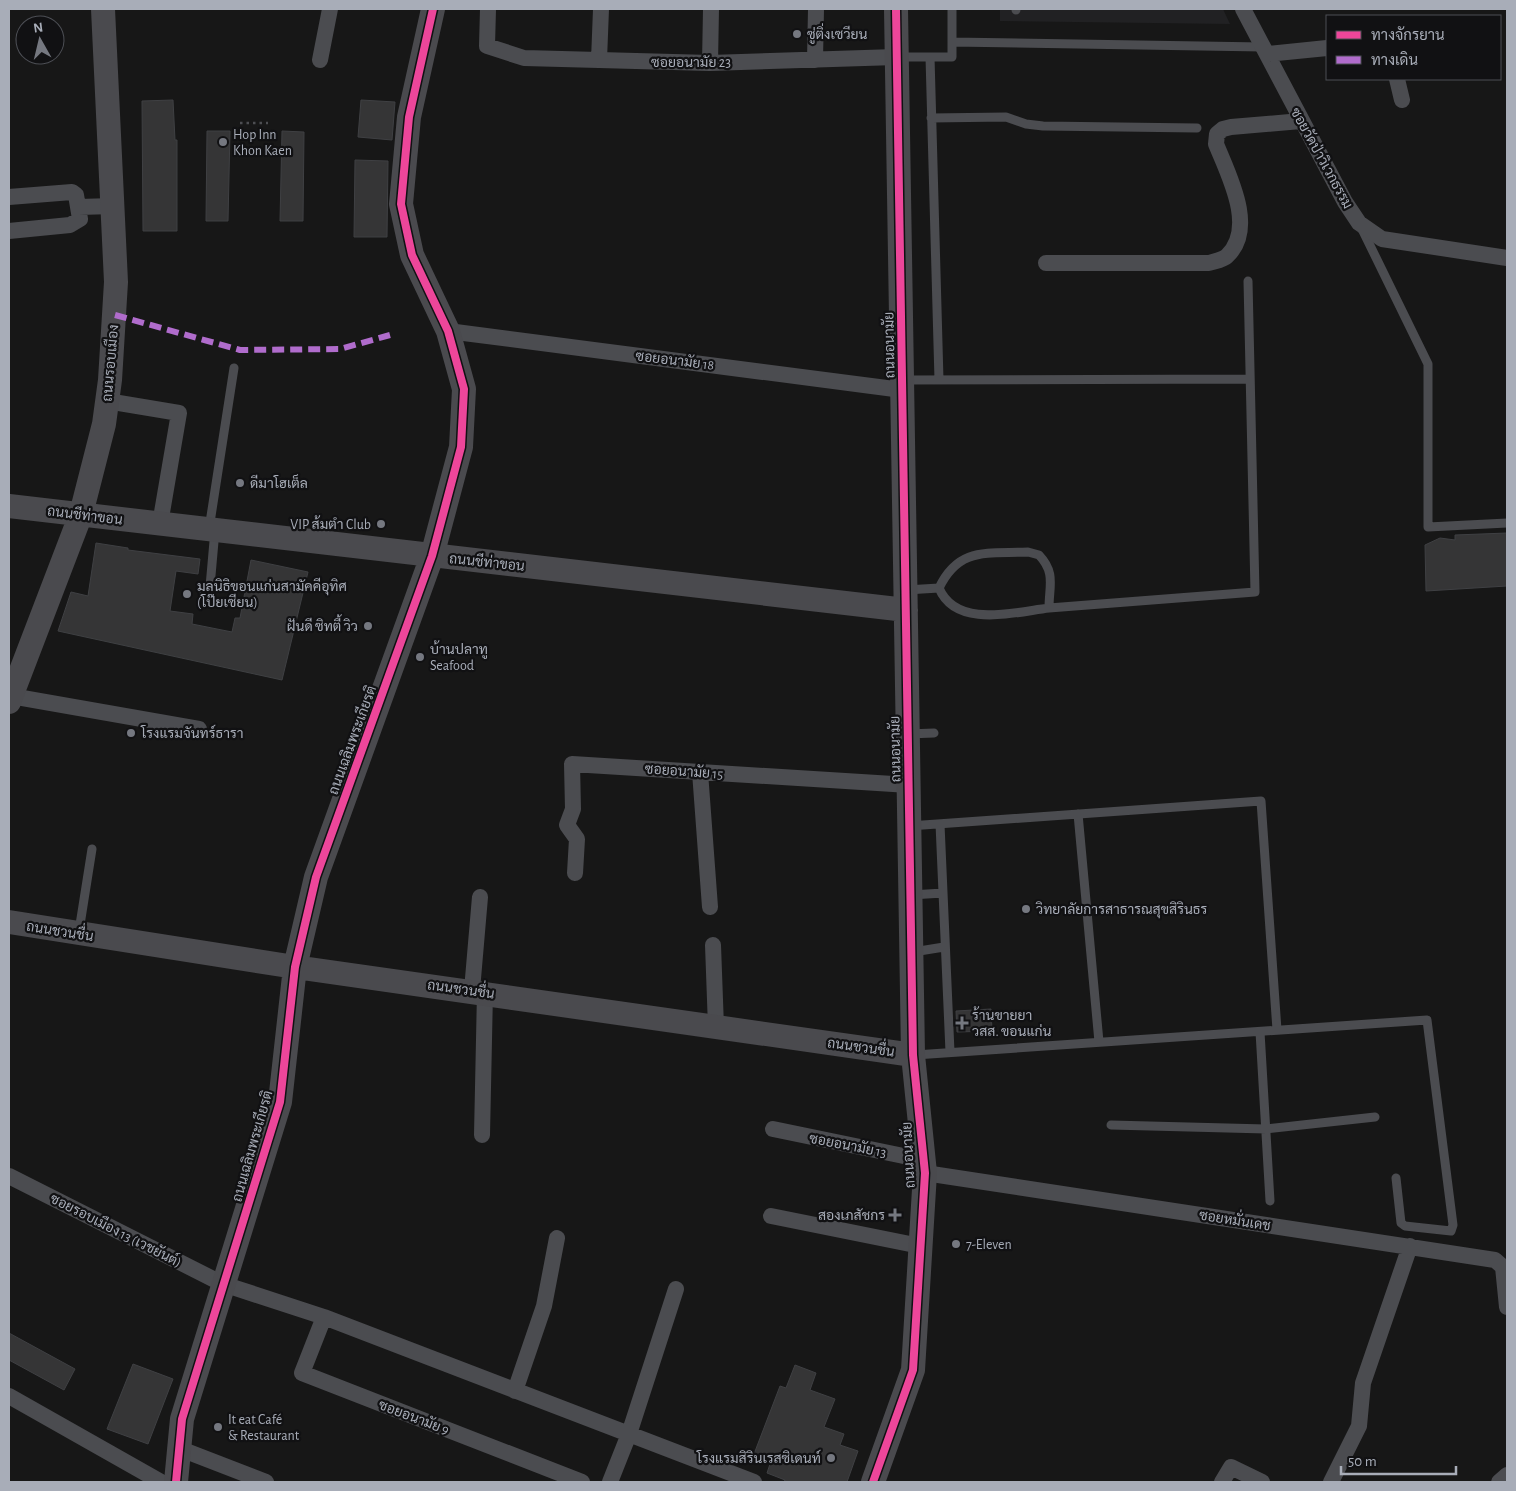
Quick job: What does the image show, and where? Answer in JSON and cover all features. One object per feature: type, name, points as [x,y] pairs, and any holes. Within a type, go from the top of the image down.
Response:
[{"type":"street","name":"ถนนรอบเมือง","points":[[10,699],[81,514],[104,424],[116,282],[103,9]]},
{"type":"street","points":[[320,60],[330,9]]},
{"type":"street","name":"ถนนเฉลิมพระเกียรติ","points":[[176,1482],[182,1419],[280,1102],[295,967],[316,877],[432,556],[461,447],[464,389],[448,331],[412,255],[401,204],[409,117],[433,9]]},
{"type":"street","name":"ซอยอนามัย 23","points":[[488,9],[487,46],[524,58],[710,62],[896,57]]},
{"type":"street","points":[[599,60],[601,9]]},
{"type":"street","points":[[710,62],[711,9]]},
{"type":"street","points":[[814,60],[816,9]]},
{"type":"street","name":"ถนนอนามัย","points":[[873,1482],[913,1370],[924,1166],[913,1055],[896,9]]},
{"type":"street","name":"ซอยวัดป่าวิเวกธรรม","points":[[1244,9],[1345,202],[1359,223],[1382,239],[1507,258]]},
{"type":"street","points":[[1265,50],[1326,48]]},
{"type":"street","points":[[1397,80],[1402,100]]},
{"type":"street","points":[[1046,263],[1209,263],[1226,257],[1234,246],[1240,228],[1240,207],[1216,144],[1217,134],[1223,129],[1231,127],[1302,121]]},
{"type":"street","points":[[9,197],[66,191],[76,195],[80,219],[70,225],[9,232]]},
{"type":"street","points":[[79,207],[112,206]]},
{"type":"street","name":"ซอยอนามัย 18","points":[[448,331],[902,385]]},
{"type":"street","points":[[107,401],[179,413],[160,524]]},
{"type":"street","name":"ถนนชีท่าขอน","points":[[9,506],[432,556],[906,600]]},
{"type":"street","points":[[10,699],[199,730]]},
{"type":"street","name":"ซอยอนามัย 15","points":[[575,873],[578,839],[567,825],[573,809],[572,764],[908,785]]},
{"type":"street","points":[[700,772],[710,907]]},
{"type":"street","points":[[480,897],[478,991],[482,1135]]},
{"type":"street","name":"ถนนชวนชื่น","points":[[9,922],[295,967],[478,991],[913,1055]]},
{"type":"street","points":[[713,945],[716,1027]]},
{"type":"street","name":"ซอยอนามัย 13","points":[[773,1129],[924,1166]]},
{"type":"street","name":"ซอยหมั่นเดช","points":[[924,1166],[1495,1260],[1505,1267],[1507,1307]]},
{"type":"street","name":"ซอยรอบเมือง 13 (เวชยันต์)","points":[[9,1176],[223,1284],[324,1317],[754,1482]]},
{"type":"street","points":[[771,1216],[920,1246]]},
{"type":"street","points":[[514,1391],[544,1306],[557,1238]]},
{"type":"street","points":[[1331,1482],[1358,1426],[1363,1383],[1410,1246]]},
{"type":"street","points":[[610,1482],[629,1434],[676,1289]]},
{"type":"street","name":"ซอยอนามัย 9","points":[[324,1317],[302,1373],[582,1482]]},
{"type":"street","points":[[9,1396],[161,1482]]},
{"type":"street","points":[[178,1448],[266,1482]]},
{"type":"street","points":[[1222,1482],[1232,1467],[1262,1482]]},
{"type":"street","points":[[1499,1482],[1507,1475]]},
{"type":"lane","points":[[896,57],[952,57],[952,9]]},
{"type":"lane","points":[[952,42],[1265,50]]},
{"type":"lane","points":[[930,57],[938,380]]},
{"type":"lane","points":[[931,118],[1006,117],[1026,124],[1043,126],[1197,128]]},
{"type":"lane","points":[[1359,223],[1428,364],[1428,527],[1507,523]]},
{"type":"lane","points":[[939,588],[942,596],[953,606],[972,614],[1255,592],[1248,280]]},
{"type":"lane","points":[[208,598],[212,530],[234,368]]},
{"type":"lane","points":[[902,385],[938,380],[1249,379]]},
{"type":"lane","points":[[906,600],[939,588],[955,563],[968,556],[1028,552],[1039,555],[1050,573],[1052,580],[1049,608]]},
{"type":"lane","points":[[908,734],[934,733]]},
{"type":"lane","points":[[909,826],[1261,802],[1276,1030]]},
{"type":"lane","points":[[1078,814],[1099,1042]]},
{"type":"lane","points":[[940,824],[950,1052]]},
{"type":"lane","points":[[79,934],[92,849]]},
{"type":"lane","points":[[910,895],[943,893]]},
{"type":"lane","points":[[911,952],[944,947]]},
{"type":"lane","points":[[913,1055],[1427,1020],[1453,1225],[1451,1231],[1406,1226],[1401,1223],[1396,1178]]},
{"type":"lane","points":[[1260,1032],[1270,1201]]},
{"type":"lane","points":[[1111,1125],[1266,1129],[1375,1117]]},
{"type":"path","points":[[240,123],[268,123]]},
{"type":"shaded area","points":[[1000,9],[1223,9],[1230,24],[1000,21]]},
{"type":"building","points":[[173,100],[175,140],[177,140],[177,231],[143,231],[142,101]]},
{"type":"building","points":[[361,100],[395,102],[392,140],[358,137]]},
{"type":"building","points":[[207,131],[230,131],[228,221],[206,221]]},
{"type":"building","points":[[282,131],[304,132],[303,221],[280,221]]},
{"type":"building","points":[[355,160],[388,161],[387,237],[354,237]]},
{"type":"building","points":[[1507,533],[1507,586],[1426,591],[1425,545],[1440,538],[1455,540],[1455,535]]},
{"type":"building","name":"มูลนิธิขอนแก่นสามัคคีอุทิศ (โป๊ยเซียน)","points":[[96,543],[128,548],[128,550],[200,559],[198,574],[176,571],[170,611],[193,614],[192,624],[232,632],[235,618],[240,618],[251,560],[308,572],[282,680],[58,631],[71,592],[88,596]]},
{"type":"building","points":[[991,1009],[992,1031],[957,1032],[956,1011]]},
{"type":"building","points":[[9,1333],[75,1369],[64,1390],[9,1360]]},
{"type":"building","points":[[133,1364],[173,1379],[148,1444],[107,1429]]},
{"type":"building","points":[[795,1365],[816,1373],[810,1390],[835,1399],[824,1427],[844,1434],[840,1445],[858,1451],[847,1482],[784,1482],[785,1480],[767,1473],[771,1461],[754,1454],[780,1386],[786,1388]]},
{"type":"marked path","points":[[115,315],[240,350],[340,349],[390,335]]},
{"type":"cycle path","points":[[176,1482],[182,1419],[280,1102],[295,967],[316,877],[432,556],[461,447],[464,389],[448,331],[412,255],[401,204],[409,117],[433,9]]},
{"type":"cycle path","points":[[873,1482],[913,1370],[925,1173],[913,1055],[896,9]]},
{"type":"place","name":"ซู่ติ่งเซวียน","points":[[797,34]]},
{"type":"place","name":"Hop Inn Khon Kaen","points":[[223,142]]},
{"type":"place","name":"ดีมาโฮเต็ล","points":[[240,483]]},
{"type":"place","name":"VIP ส้มตำ Club","points":[[381,524]]},
{"type":"place","name":"มูลนิธิขอนแก่นสามัคคีอุทิศ (โป๊ยเซียน)","points":[[187,594]]},
{"type":"place","name":"ฝันดี ซิทตี้ วิว","points":[[368,626]]},
{"type":"place","name":"บ้านปลาทู Seafood","points":[[420,657]]},
{"type":"place","name":"โรงแรมจันทร์ธารา","points":[[131,733]]},
{"type":"place","name":"วิทยาลัยการสาธารณสุขสิรินธร","points":[[1026,909]]},
{"type":"place","name":"ร้านขายยา วสส. ขอนแก่น","points":[[962,1023]]},
{"type":"place","name":"สองเภสัชกร","points":[[895,1215]]},
{"type":"place","name":"7-Eleven","points":[[956,1244]]},
{"type":"place","name":"It eat Café & Restaurant","points":[[218,1427]]},
{"type":"place","name":"โรงแรมสิรินเรสซิเดนท์","points":[[831,1458]]}]
